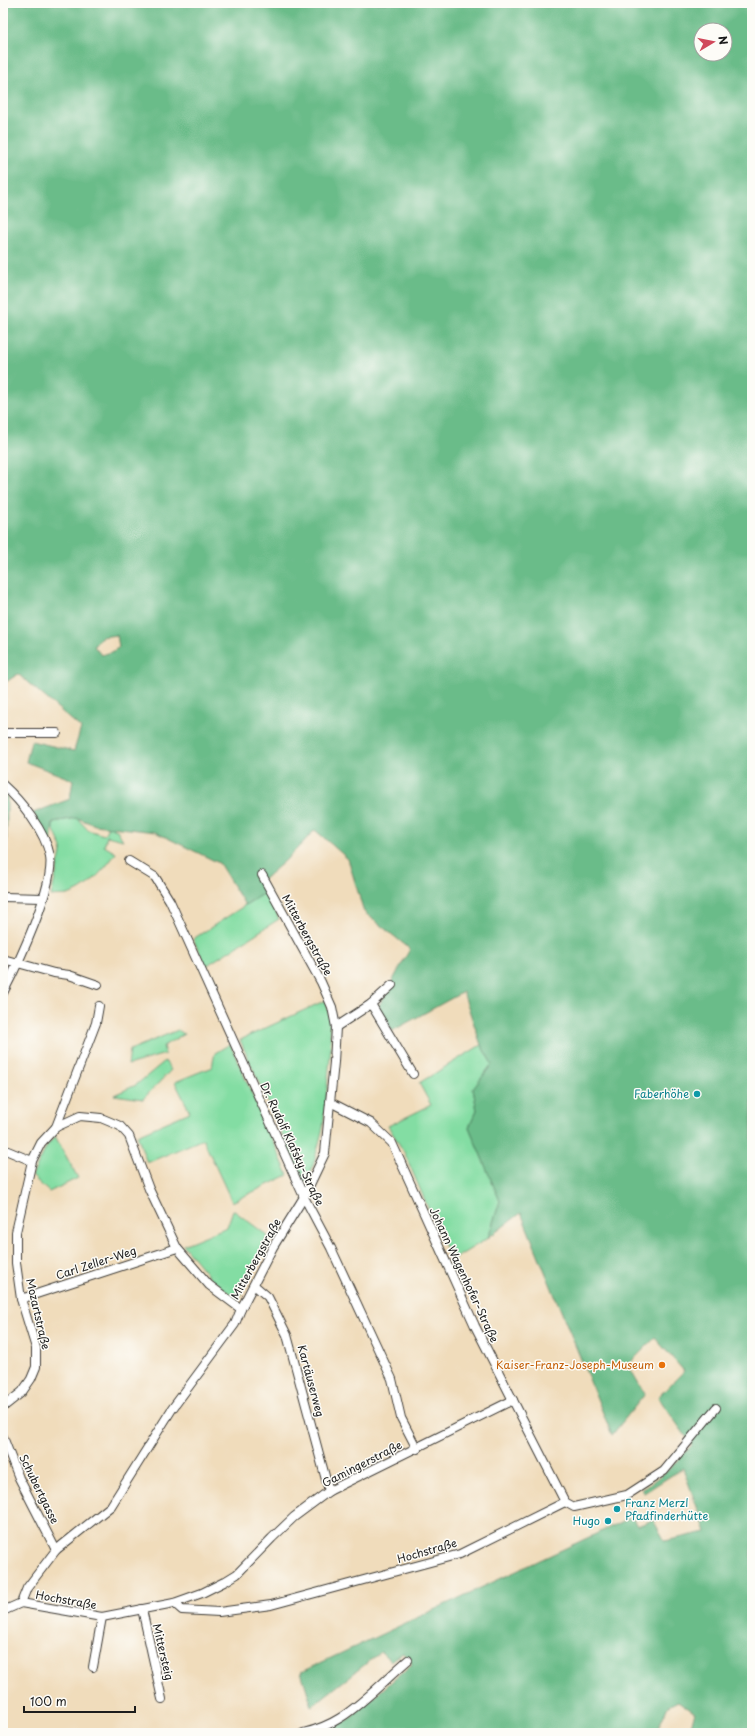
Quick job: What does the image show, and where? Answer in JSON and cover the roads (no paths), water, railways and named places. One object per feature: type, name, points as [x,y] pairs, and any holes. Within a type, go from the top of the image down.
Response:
[{"type":"street","points":[[3,733],[57,733]]},
{"type":"street","points":[[3,785],[17,798],[41,833],[50,856],[50,877],[43,898],[18,964],[3,993]]},
{"type":"street","name":"Dr. Rudolf Klafsky-Straße","points":[[129,861],[155,877],[170,901],[304,1197],[331,1248],[392,1379],[401,1418],[417,1449]]},
{"type":"street","name":"Mitterbergstraße","points":[[21,1603],[27,1588],[56,1550],[111,1506],[172,1409],[235,1324],[241,1309],[273,1247],[304,1197],[325,1154],[336,1027],[332,1007],[321,982],[262,875]]},
{"type":"street","points":[[3,897],[43,898]]},
{"type":"street","points":[[3,959],[18,964],[69,975],[98,985]]},
{"type":"street","points":[[336,1027],[371,1004],[392,985]]},
{"type":"street","points":[[371,1004],[413,1074]]},
{"type":"street","points":[[56,1128],[96,1023],[99,1006]]},
{"type":"street","name":"Johann Wagenhofer-Straße","points":[[330,1102],[371,1123],[392,1143],[475,1326],[565,1502]]},
{"type":"street","points":[[56,1128],[80,1116],[101,1118],[120,1126],[129,1136],[149,1189],[177,1248],[209,1285],[241,1309]]},
{"type":"street","name":"Mozartstraße","points":[[3,1407],[22,1392],[31,1379],[36,1367],[36,1348],[21,1299],[16,1263],[16,1232],[32,1161],[41,1143],[56,1128]]},
{"type":"street","points":[[3,1149],[32,1161]]},
{"type":"street","name":"Carl Zeller-Weg","points":[[21,1299],[177,1248]]},
{"type":"street","name":"Kartäuserweg","points":[[254,1285],[268,1297],[287,1335],[329,1491]]},
{"type":"street","name":"Gamingerstraße","points":[[174,1603],[202,1593],[237,1574],[294,1517],[329,1491],[417,1449],[513,1400]]},
{"type":"street","points":[[565,1502],[574,1507],[628,1495],[664,1471],[716,1408]]},
{"type":"street","name":"Schubertgasse","points":[[3,1437],[19,1478],[56,1550]]},
{"type":"street","name":"Hochstraße","points":[[3,1611],[21,1603],[102,1617],[174,1603],[182,1610],[219,1612],[271,1605],[460,1554],[565,1502]]},
{"type":"street","name":"Mittersteig","points":[[142,1610],[162,1700]]},
{"type":"street","name":"Hochstraße","points":[[93,1667],[102,1617]]},
{"type":"street","points":[[303,1733],[318,1729],[340,1718],[360,1703],[408,1660]]},
{"type":"place","name":"Faberhöhe","points":[[697,1094]]},
{"type":"place","name":"Kaiser-Franz-Joseph-Museum","points":[[662,1365]]},
{"type":"place","name":"Franz Merzl Pfadfinderhütte","points":[[617,1509]]},
{"type":"place","name":"Hugo","points":[[608,1521]]}]
